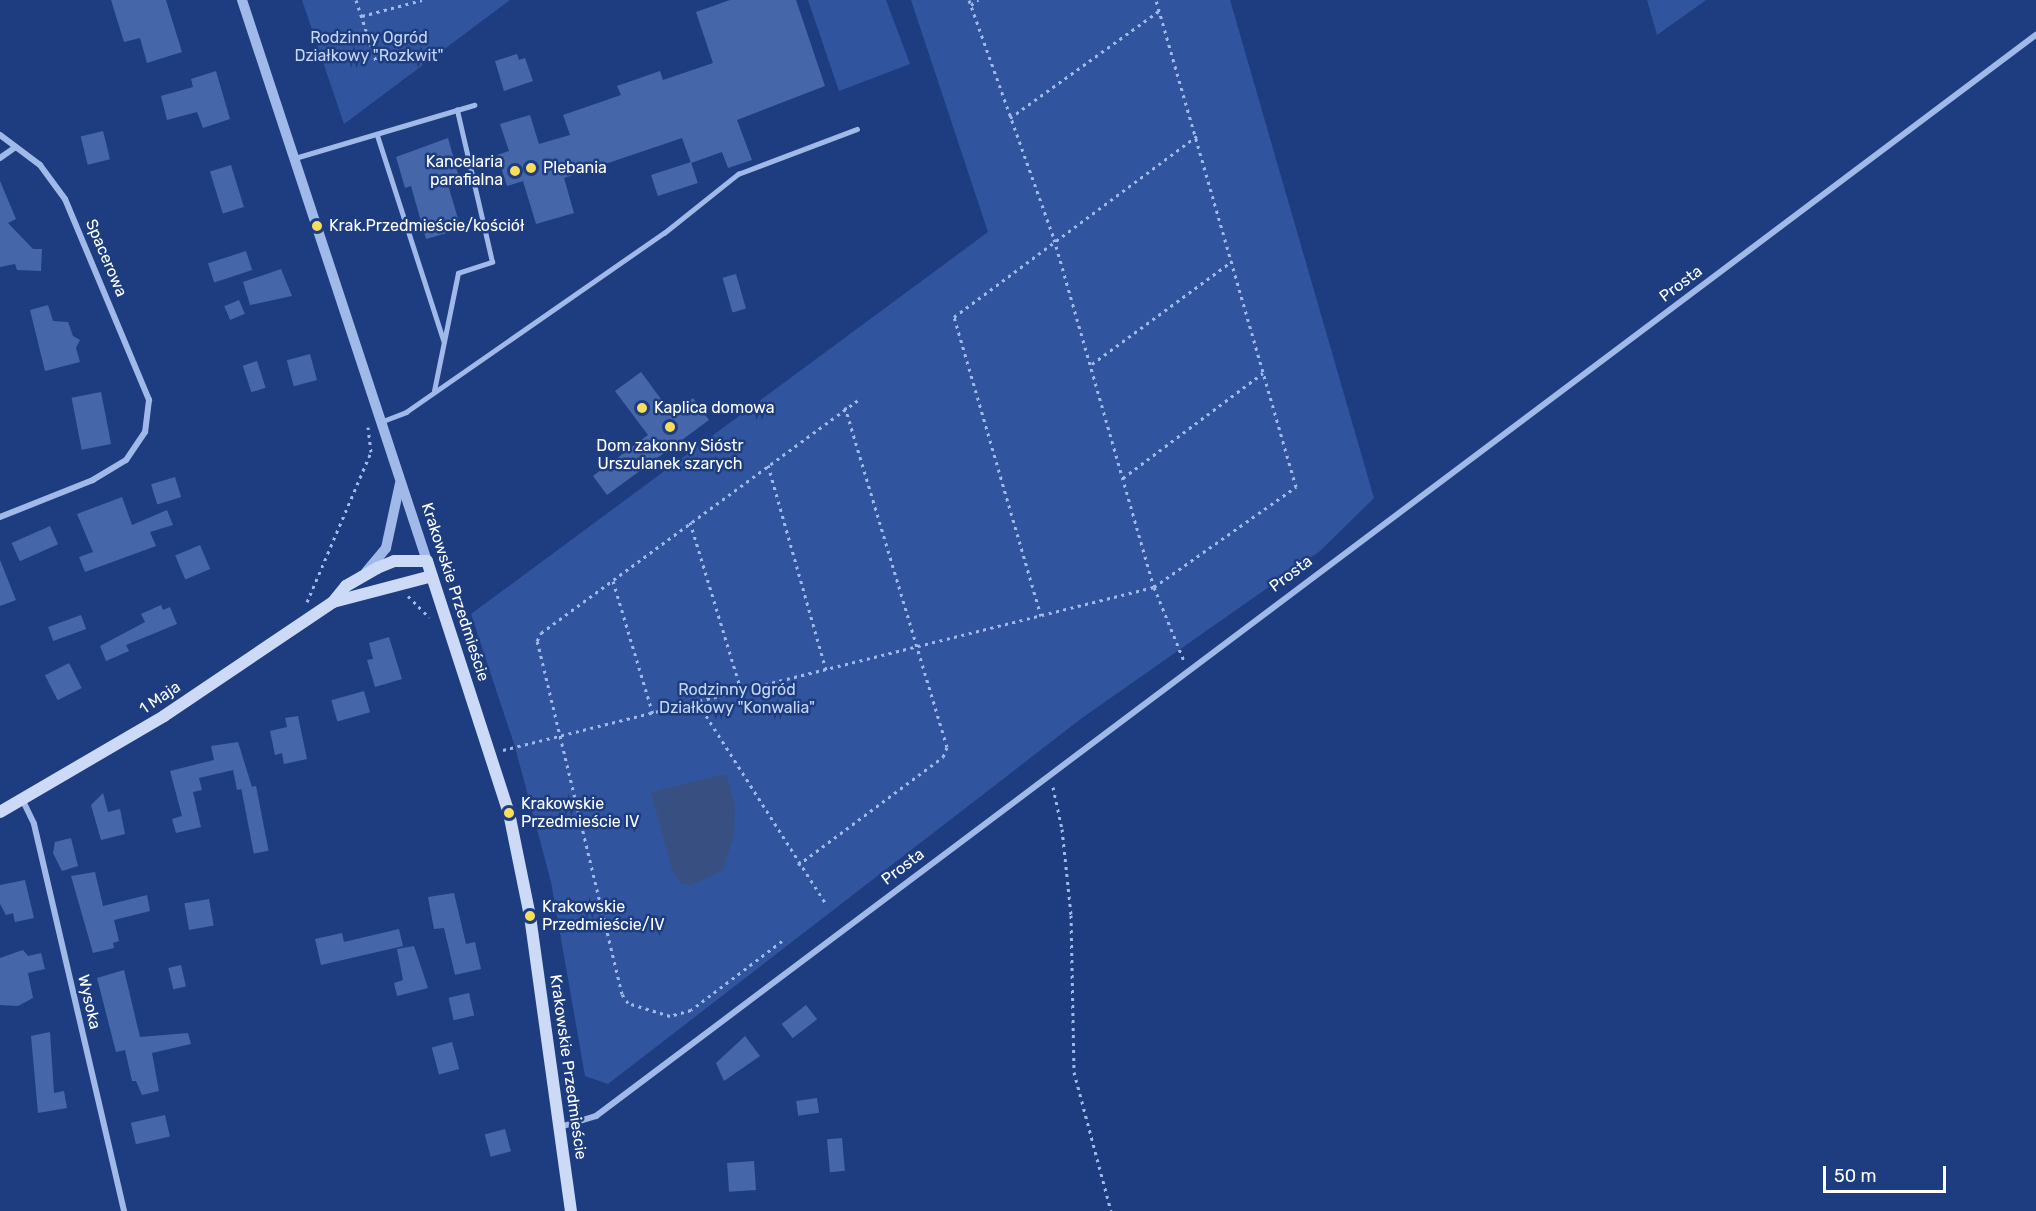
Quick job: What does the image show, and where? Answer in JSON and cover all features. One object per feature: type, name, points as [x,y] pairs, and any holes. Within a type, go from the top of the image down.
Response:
[{"type":"main road","name":"1 Maja","points":[[0,812],[23,801],[164,716],[333,602],[365,574],[394,561],[427,561]]},
{"type":"main road","name":"Krakowskie Przedmieście","points":[[427,561],[508,813],[530,916],[570,1211]]},
{"type":"main road","name":"1 Maja","points":[[333,602],[432,576]]},
{"type":"street","name":"Krakowskie Przedmieście","points":[[242,0],[383,421],[427,561]]},
{"type":"street","name":"Prosta","points":[[560,1127],[596,1116],[1189,668],[2036,35]]},
{"type":"street","name":"Spacerowa","points":[[0,135],[40,165],[65,199],[146,385],[149,415],[138,447],[112,471],[0,517]]},
{"type":"street","points":[[0,158],[16,147]]},
{"type":"street","name":"1 Maja","points":[[365,574],[386,548],[400,480]]},
{"type":"street","name":"Wysoka","points":[[23,801],[34,824],[124,1211]]},
{"type":"lane","points":[[294,158],[474,105]]},
{"type":"lane","points":[[434,391],[458,273],[492,262],[457,110]]},
{"type":"lane","points":[[383,421],[434,391],[664,233],[738,174],[857,129]]},
{"type":"lane","points":[[377,134],[445,343]]},
{"type":"path","points":[[356,0],[377,64]]},
{"type":"path","points":[[362,16],[422,0]]},
{"type":"path","points":[[969,0],[1009,118],[1054,239],[1092,364],[1154,586],[1177,650],[1189,668]]},
{"type":"path","points":[[971,6],[978,0]]},
{"type":"path","points":[[506,749],[917,649],[1154,586],[1296,487],[1197,136],[1156,0]]},
{"type":"path","points":[[1009,118],[1159,11]]},
{"type":"path","points":[[1041,616],[954,317],[1054,239],[1197,136]]},
{"type":"path","points":[[1092,364],[1232,261]]},
{"type":"path","points":[[1123,478],[1263,373]]},
{"type":"path","points":[[782,941],[692,1010],[670,1016],[628,1003],[622,994],[563,735],[537,641],[541,633],[861,398]]},
{"type":"path","points":[[798,865],[946,753],[846,407]]},
{"type":"path","points":[[305,606],[371,452],[367,421]]},
{"type":"path","points":[[768,465],[826,670]]},
{"type":"path","points":[[690,522],[741,690]]},
{"type":"path","points":[[613,580],[652,714]]},
{"type":"path","points":[[401,595],[422,605],[432,626]]},
{"type":"path","points":[[698,703],[798,865],[826,904]]},
{"type":"path","points":[[1048,774],[1062,830],[1071,915],[1074,1072],[1111,1211]]},
{"type":"green space","name":"Rodzinny Ogród Działkowy \"Rozkwit\"","points":[[302,0],[510,0],[344,124]]},
{"type":"green space","points":[[808,0],[886,0],[910,64],[839,91]]},
{"type":"green space","name":"Rodzinny Ogród Działkowy \"Konwalia\"","points":[[911,0],[1230,0],[1374,498],[1320,551],[1082,718],[608,1084],[585,1076],[551,882],[515,747],[471,614],[988,232]]},
{"type":"green space","points":[[1647,0],[1706,0],[1657,35]]},
{"type":"shaded area","points":[[726,774],[735,806],[734,834],[723,870],[691,885],[681,883],[673,873],[651,792]]},
{"type":"building","points":[[111,0],[166,0],[182,52],[147,63],[140,38],[124,42]]},
{"type":"building","points":[[730,0],[796,0],[825,86],[737,120],[752,160],[728,168],[722,152],[691,163],[682,138],[564,178],[574,213],[536,224],[523,181],[507,186],[497,155],[509,151],[500,124],[530,115],[539,144],[570,135],[563,115],[621,95],[617,86],[660,71],[663,80],[713,63],[696,12]]},
{"type":"building","points":[[517,54],[519,60],[525,58],[533,81],[504,91],[495,61]]},
{"type":"building","points":[[216,71],[230,119],[203,128],[197,112],[167,120],[161,96],[193,87],[191,79]]},
{"type":"building","points":[[103,131],[110,159],[88,165],[81,137]]},
{"type":"building","points":[[448,138],[458,174],[446,178],[461,229],[426,239],[411,186],[405,188],[396,157]]},
{"type":"building","points":[[691,162],[698,183],[658,196],[651,175]]},
{"type":"building","points":[[231,165],[244,207],[223,214],[210,171]]},
{"type":"building","points":[[0,181],[16,219],[8,223],[33,249],[42,249],[41,271],[17,270],[15,264],[0,267]]},
{"type":"building","points":[[246,251],[252,270],[214,282],[208,263]]},
{"type":"building","points":[[281,269],[292,296],[250,305],[243,282]]},
{"type":"building","points":[[736,274],[746,309],[732,312],[723,278]]},
{"type":"building","points":[[239,300],[245,314],[230,320],[224,306]]},
{"type":"building","points":[[48,305],[53,321],[68,322],[73,336],[80,340],[76,348],[80,362],[45,371],[30,310]]},
{"type":"building","points":[[310,354],[317,380],[294,386],[287,360]]},
{"type":"building","points":[[257,361],[266,388],[251,392],[243,366]]},
{"type":"building","name":"Dom zakonny Sióstr Urszulanek szarych","points":[[641,372],[672,414],[693,398],[709,420],[607,495],[593,476],[648,435],[615,391]]},
{"type":"building","points":[[101,392],[111,444],[82,450],[72,398]]},
{"type":"building","points":[[175,477],[181,497],[157,504],[151,484]]},
{"type":"building","points":[[122,497],[132,525],[167,510],[173,525],[150,532],[156,546],[85,572],[79,557],[93,552],[77,514]]},
{"type":"building","points":[[50,526],[58,544],[20,561],[12,543]]},
{"type":"building","points":[[200,545],[210,569],[185,579],[175,556]]},
{"type":"building","points":[[0,560],[16,600],[0,606]]},
{"type":"building","points":[[161,605],[163,610],[170,607],[177,624],[126,645],[129,651],[106,661],[100,646],[145,622],[141,614]]},
{"type":"building","points":[[81,615],[86,629],[53,641],[48,627]]},
{"type":"building","points":[[389,637],[402,679],[375,687],[367,660],[373,659],[369,643]]},
{"type":"building","points":[[69,663],[82,688],[58,700],[45,675]]},
{"type":"building","points":[[364,691],[370,712],[337,722],[331,700]]},
{"type":"building","points":[[298,716],[307,759],[284,764],[282,753],[275,755],[270,731],[287,727],[285,718]]},
{"type":"building","points":[[238,742],[252,787],[237,790],[233,770],[199,778],[202,790],[193,792],[201,827],[176,833],[172,819],[182,816],[170,771],[214,760],[211,746]]},
{"type":"building","points":[[256,786],[269,851],[254,854],[241,789]]},
{"type":"building","points":[[103,793],[108,812],[120,809],[125,834],[101,840],[91,805]]},
{"type":"building","points":[[71,838],[78,866],[62,871],[53,853],[55,842]]},
{"type":"building","points":[[95,872],[103,906],[147,895],[150,911],[114,920],[119,941],[113,943],[114,948],[93,953],[71,876]]},
{"type":"building","points":[[25,880],[34,918],[15,922],[13,913],[6,915],[0,904],[0,885]]},
{"type":"building","points":[[454,893],[466,944],[475,942],[481,969],[455,975],[444,928],[434,929],[428,897]]},
{"type":"building","points":[[209,899],[214,926],[189,930],[184,903]]},
{"type":"building","points":[[399,929],[403,946],[321,965],[315,939],[342,933],[344,942]]},
{"type":"building","points":[[414,946],[428,988],[397,996],[394,983],[403,980],[397,949]]},
{"type":"building","points":[[23,950],[28,956],[41,953],[45,969],[28,973],[33,998],[18,1006],[0,1005],[0,958]]},
{"type":"building","points":[[181,965],[186,986],[173,989],[168,968]]},
{"type":"building","points":[[124,970],[140,1037],[188,1033],[191,1044],[152,1053],[159,1091],[142,1095],[136,1081],[132,1081],[125,1050],[116,1052],[97,978]]},
{"type":"building","points":[[469,993],[474,1015],[454,1020],[449,998]]},
{"type":"building","points":[[806,1005],[817,1019],[793,1038],[782,1024]]},
{"type":"building","points":[[50,1032],[54,1093],[64,1091],[67,1108],[38,1113],[31,1036]]},
{"type":"building","points":[[745,1036],[760,1056],[724,1081],[716,1063]]},
{"type":"building","points":[[452,1042],[459,1069],[439,1074],[432,1047]]},
{"type":"building","points":[[817,1098],[819,1113],[798,1116],[796,1101]]},
{"type":"building","points":[[165,1115],[170,1136],[136,1144],[131,1123]]},
{"type":"building","points":[[505,1129],[511,1151],[491,1157],[485,1134]]},
{"type":"building","points":[[842,1138],[845,1171],[830,1172],[827,1139]]},
{"type":"building","points":[[754,1161],[756,1190],[729,1192],[727,1163]]},
{"type":"place","name":"Plebania","points":[[531,168]]},
{"type":"place","name":"Kancelaria parafialna","points":[[515,171]]},
{"type":"place","name":"Krak.Przedmieście/kościół","points":[[317,226]]},
{"type":"place","name":"Kaplica domowa","points":[[642,408]]},
{"type":"place","name":"Dom zakonny Sióstr Urszulanek szarych","points":[[670,427]]},
{"type":"place","name":"Krakowskie Przedmieście IV","points":[[509,813]]},
{"type":"place","name":"Krakowskie Przedmieście/IV","points":[[530,916]]}]
